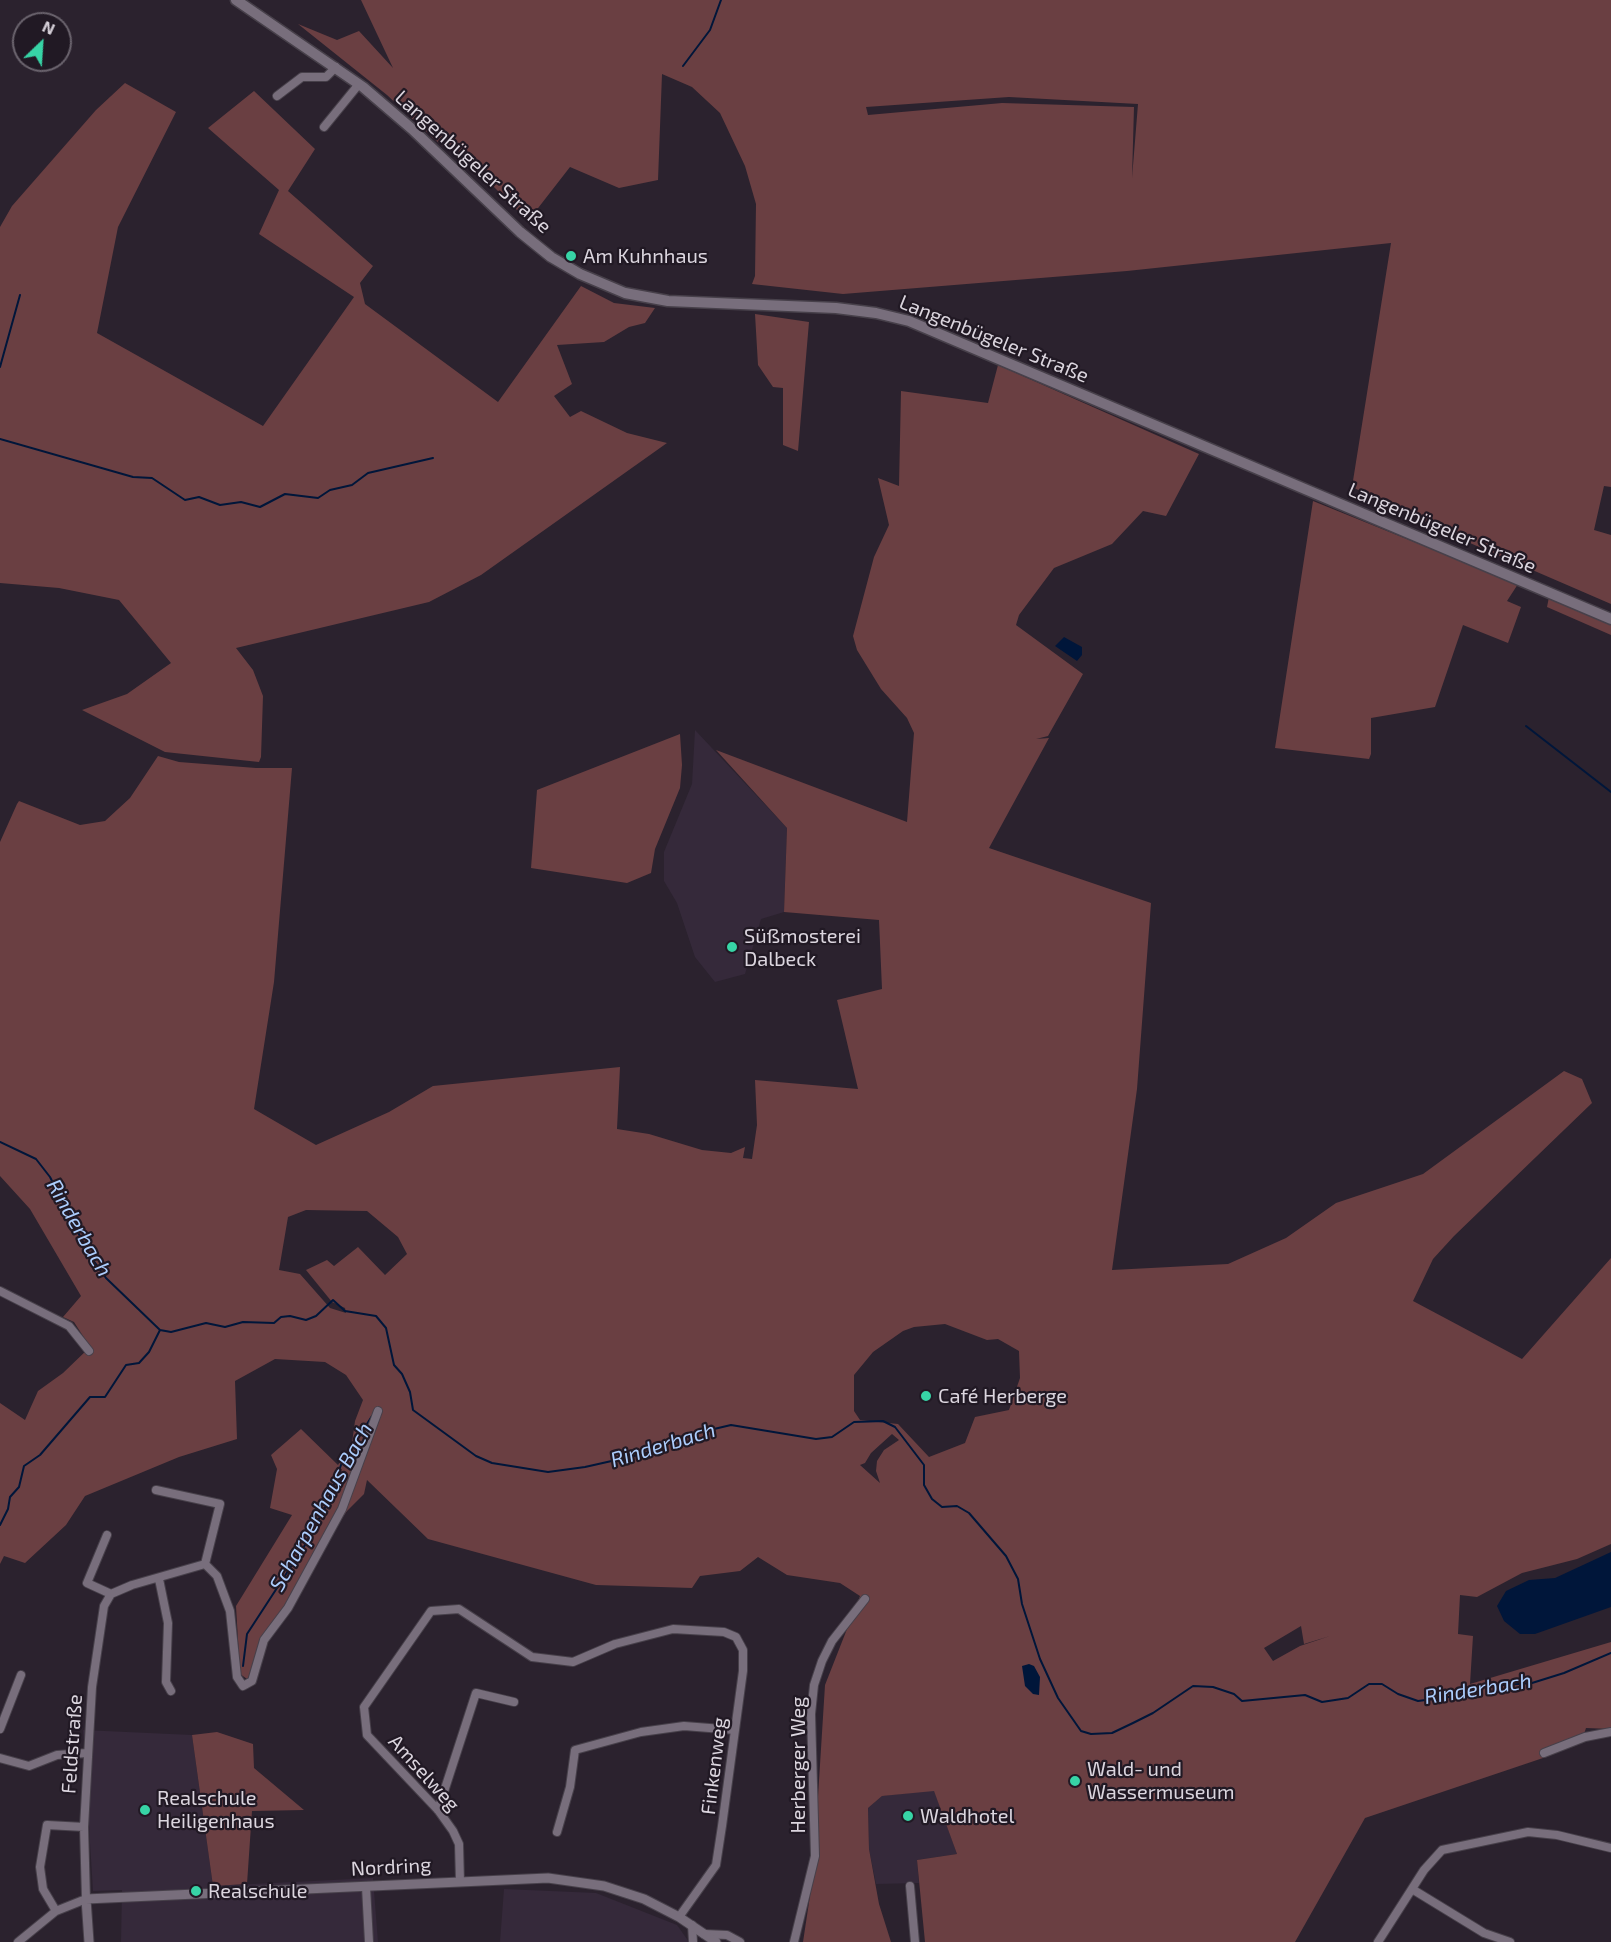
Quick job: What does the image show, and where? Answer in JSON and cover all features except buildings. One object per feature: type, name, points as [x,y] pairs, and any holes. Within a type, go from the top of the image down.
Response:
[{"type":"main road","name":"Langenbügeler Straße","points":[[236,0],[359,84],[412,129],[520,232],[551,257],[580,274],[624,292],[668,301],[836,308],[876,313],[909,321],[1611,619]]},
{"type":"street","points":[[277,96],[302,77],[326,77],[336,67]]},
{"type":"street","points":[[324,127],[359,84]]},
{"type":"street","points":[[0,1291],[69,1326],[89,1351]]},
{"type":"street","points":[[206,1564],[217,1576],[230,1611],[237,1677],[243,1686],[252,1681],[264,1640],[288,1608],[342,1509],[378,1411]]},
{"type":"street","points":[[156,1490],[220,1504],[206,1564]]},
{"type":"street","points":[[107,1535],[87,1583],[111,1594],[132,1585],[206,1564]]},
{"type":"street","points":[[159,1579],[168,1623],[166,1682],[171,1691]]},
{"type":"street","name":"Feldstraße","points":[[86,1899],[84,1827],[92,1687],[104,1606],[111,1594]]},
{"type":"street","name":"Herberger Weg","points":[[794,1942],[815,1857],[811,1714],[814,1685],[822,1660],[832,1641],[865,1599]]},
{"type":"street","name":"Amselweg","points":[[459,1882],[459,1844],[438,1810],[367,1736],[364,1707],[431,1611],[459,1608],[532,1657],[573,1662],[615,1644],[644,1635],[673,1629],[709,1631]]},
{"type":"street","name":"Finkenweg","points":[[680,1917],[716,1865],[735,1730],[743,1650],[736,1637],[709,1631]]},
{"type":"street","points":[[0,1730],[21,1675]]},
{"type":"street","points":[[438,1810],[476,1693],[514,1702]]},
{"type":"street","points":[[557,1832],[570,1787],[574,1750],[604,1740],[684,1725],[735,1730]]},
{"type":"street","points":[[1544,1753],[1585,1737],[1611,1732]]},
{"type":"street","points":[[0,1758],[29,1766],[57,1755],[87,1754]]},
{"type":"street","points":[[56,1911],[44,1889],[40,1867],[47,1825],[84,1827]]},
{"type":"street","points":[[1378,1942],[1412,1889],[1442,1850],[1528,1832],[1557,1835],[1611,1848]]},
{"type":"street","name":"Nordring","points":[[18,1942],[56,1911],[86,1899],[549,1878],[574,1880],[628,1892],[680,1917],[716,1942]]},
{"type":"street","points":[[910,1886],[915,1942]]},
{"type":"street","points":[[366,1887],[369,1942]]},
{"type":"street","points":[[1412,1889],[1484,1933],[1510,1942]]},
{"type":"street","points":[[86,1899],[88,1942]]},
{"type":"street","points":[[692,1925],[693,1942]]},
{"type":"street","points":[[704,1934],[727,1935],[740,1942]]},
{"type":"shaded area","points":[[361,0],[1611,0],[1611,487],[1604,486],[1594,530],[1611,535],[1611,604],[1470,543],[1352,487],[1391,243],[1127,271],[843,294],[752,284],[755,276],[756,204],[745,166],[720,113],[692,87],[662,74],[658,180],[619,188],[570,167],[528,221],[457,150],[445,148],[387,95],[298,24],[337,40],[359,31],[393,68]],"holes":[[[1009,97],[1138,104],[1132,178],[1134,107],[1002,103],[868,115],[866,107]]]},
{"type":"shaded area","points":[[125,83],[176,112],[118,227],[97,333],[263,426],[354,297],[259,234],[279,190],[208,128],[254,91],[315,149],[288,191],[373,266],[360,283],[365,304],[498,402],[581,286],[614,303],[655,308],[645,323],[629,327],[604,342],[557,345],[572,384],[554,396],[570,417],[581,411],[627,433],[667,443],[481,575],[429,602],[236,648],[253,670],[263,696],[259,762],[165,752],[82,710],[127,694],[171,663],[119,600],[59,588],[0,583],[0,227],[12,206],[96,110]]},
{"type":"shaded area","points":[[755,314],[809,322],[798,451],[783,445],[783,388],[773,387],[758,365]]},
{"type":"shaded area","points":[[998,365],[1199,454],[1166,516],[1143,511],[1112,544],[1054,568],[1019,615],[1016,625],[1083,674],[1048,736],[1036,739],[1049,738],[989,848],[1151,903],[1137,1089],[1112,1270],[1228,1264],[1286,1238],[1336,1203],[1423,1174],[1564,1071],[1582,1079],[1592,1103],[1433,1259],[1413,1301],[1522,1359],[1611,1258],[1611,1544],[1577,1559],[1522,1573],[1477,1597],[1460,1595],[1458,1634],[1473,1636],[1470,1684],[1611,1642],[1611,1729],[1586,1728],[1581,1743],[1365,1818],[1295,1942],[925,1942],[917,1860],[957,1854],[934,1791],[882,1796],[868,1808],[869,1849],[879,1904],[891,1942],[803,1942],[813,1876],[825,1685],[860,1596],[840,1583],[787,1575],[758,1557],[740,1571],[700,1576],[692,1588],[596,1585],[428,1539],[367,1480],[364,1494],[347,1511],[321,1547],[264,1640],[250,1681],[240,1674],[236,1606],[292,1515],[270,1508],[277,1469],[271,1455],[301,1429],[338,1465],[352,1443],[355,1421],[363,1400],[346,1375],[325,1362],[275,1359],[235,1381],[237,1439],[179,1457],[85,1496],[66,1525],[25,1563],[4,1556],[0,1564],[0,1403],[25,1420],[38,1391],[63,1373],[90,1347],[74,1322],[63,1317],[81,1296],[30,1209],[0,1176],[0,842],[19,801],[80,825],[105,821],[130,798],[158,756],[179,762],[256,768],[292,768],[274,982],[254,1109],[316,1145],[389,1112],[433,1086],[620,1067],[617,1129],[649,1134],[702,1150],[731,1153],[745,1147],[743,1158],[752,1159],[757,1125],[755,1080],[858,1089],[837,1000],[882,989],[879,920],[784,912],[787,828],[716,750],[907,822],[914,733],[907,718],[881,689],[857,650],[853,636],[874,557],[889,525],[878,478],[899,486],[901,391],[988,403]],"holes":[[[306,1210],[367,1211],[398,1237],[407,1254],[385,1275],[358,1247],[334,1266],[327,1260],[306,1270],[332,1302],[345,1308],[346,1313],[330,1308],[300,1274],[279,1270],[288,1217]],[[945,1324],[987,1340],[998,1339],[1019,1351],[1020,1378],[1009,1410],[975,1417],[965,1443],[929,1457],[898,1424],[860,1420],[854,1411],[854,1375],[873,1352],[903,1331],[914,1327]],[[892,1434],[899,1440],[884,1450],[877,1461],[876,1471],[880,1483],[860,1465],[865,1463],[871,1453]],[[1301,1626],[1304,1644],[1330,1636],[1300,1646],[1273,1661],[1264,1648]]]},
{"type":"shaded area","points":[[1313,501],[1518,584],[1507,601],[1521,607],[1508,643],[1463,625],[1435,707],[1371,718],[1369,759],[1275,748]]},
{"type":"shaded area","points":[[1549,597],[1611,624],[1611,635],[1547,607]]},
{"type":"shaded area","name":"Süßmosterei Dalbeck","points":[[695,730],[787,828],[784,912],[761,919],[745,974],[715,982],[695,957],[677,903],[664,881],[664,852],[692,784]]},
{"type":"shaded area","points":[[680,734],[682,765],[680,788],[655,849],[651,873],[627,883],[531,868],[537,790]]},
{"type":"shaded area","points":[[83,1730],[192,1735],[213,1886],[373,1878],[378,1942],[121,1942],[122,1890],[93,1891]]},
{"type":"shaded area","points":[[217,1732],[253,1744],[254,1768],[304,1810],[252,1811],[247,1884],[213,1886],[192,1735]]},
{"type":"shaded area","points":[[934,1790],[957,1854],[917,1860],[919,1883],[876,1884],[869,1849],[868,1808],[882,1796]]},
{"type":"shaded area","points":[[504,1889],[596,1893],[677,1925],[689,1942],[500,1942]]},
{"type":"water","points":[[1064,637],[1082,647],[1082,655],[1077,661],[1055,646]]},
{"type":"water","points":[[1611,1552],[1611,1607],[1535,1634],[1520,1634],[1504,1621],[1497,1606],[1506,1591],[1529,1580],[1555,1578]]},
{"type":"water","points":[[1029,1664],[1034,1666],[1040,1677],[1039,1695],[1033,1694],[1025,1686],[1022,1666]]},
{"type":"waterway","points":[[683,66],[710,30],[721,0]]},
{"type":"waterway","points":[[0,367],[20,295]]},
{"type":"waterway","points":[[0,439],[133,477],[152,478],[185,500],[199,497],[220,505],[241,502],[260,507],[285,494],[318,498],[330,490],[352,485],[368,473],[433,458]]},
{"type":"waterway","points":[[1526,726],[1611,792]]},
{"type":"waterway","name":"Rinderbach","points":[[0,1142],[36,1159],[50,1177],[90,1256],[106,1278],[160,1330],[171,1332],[206,1323],[225,1327],[243,1322],[274,1323],[281,1317],[290,1316],[306,1320],[316,1316],[333,1300],[345,1311],[376,1316],[386,1328],[394,1365],[402,1374],[410,1392],[413,1410],[476,1456],[492,1463],[548,1472],[585,1467],[656,1451],[680,1437],[731,1425],[816,1439],[832,1437],[854,1422],[883,1421],[895,1427],[924,1465],[924,1485],[932,1499],[942,1507],[957,1506],[969,1513],[1006,1556],[1018,1579],[1022,1604],[1040,1659],[1058,1698],[1081,1731],[1091,1734],[1112,1733],[1153,1713],[1193,1686],[1213,1687],[1234,1694],[1242,1701],[1305,1695],[1322,1702],[1348,1698],[1369,1684],[1382,1684],[1398,1694],[1418,1701],[1456,1696],[1478,1687],[1532,1683],[1564,1673],[1611,1653]]},
{"type":"waterway","points":[[0,1525],[8,1509],[10,1497],[19,1487],[24,1466],[40,1455],[90,1397],[105,1397],[126,1365],[139,1363],[149,1352],[160,1330]]},
{"type":"waterway","name":"Scharpenhaus Bach","points":[[243,1666],[247,1634],[305,1545],[328,1502],[341,1465],[372,1416]]},
{"type":"place","name":"Am Kuhnhaus","points":[[571,256]]},
{"type":"place","name":"Süßmosterei Dalbeck","points":[[732,947]]},
{"type":"place","name":"Café Herberge","points":[[926,1396]]},
{"type":"place","name":"Wald- und Wassermuseum","points":[[1075,1781]]},
{"type":"place","name":"Realschule Heiligenhaus","points":[[145,1810]]},
{"type":"place","name":"Waldhotel","points":[[908,1816]]},
{"type":"place","name":"Realschule","points":[[196,1891]]}]
